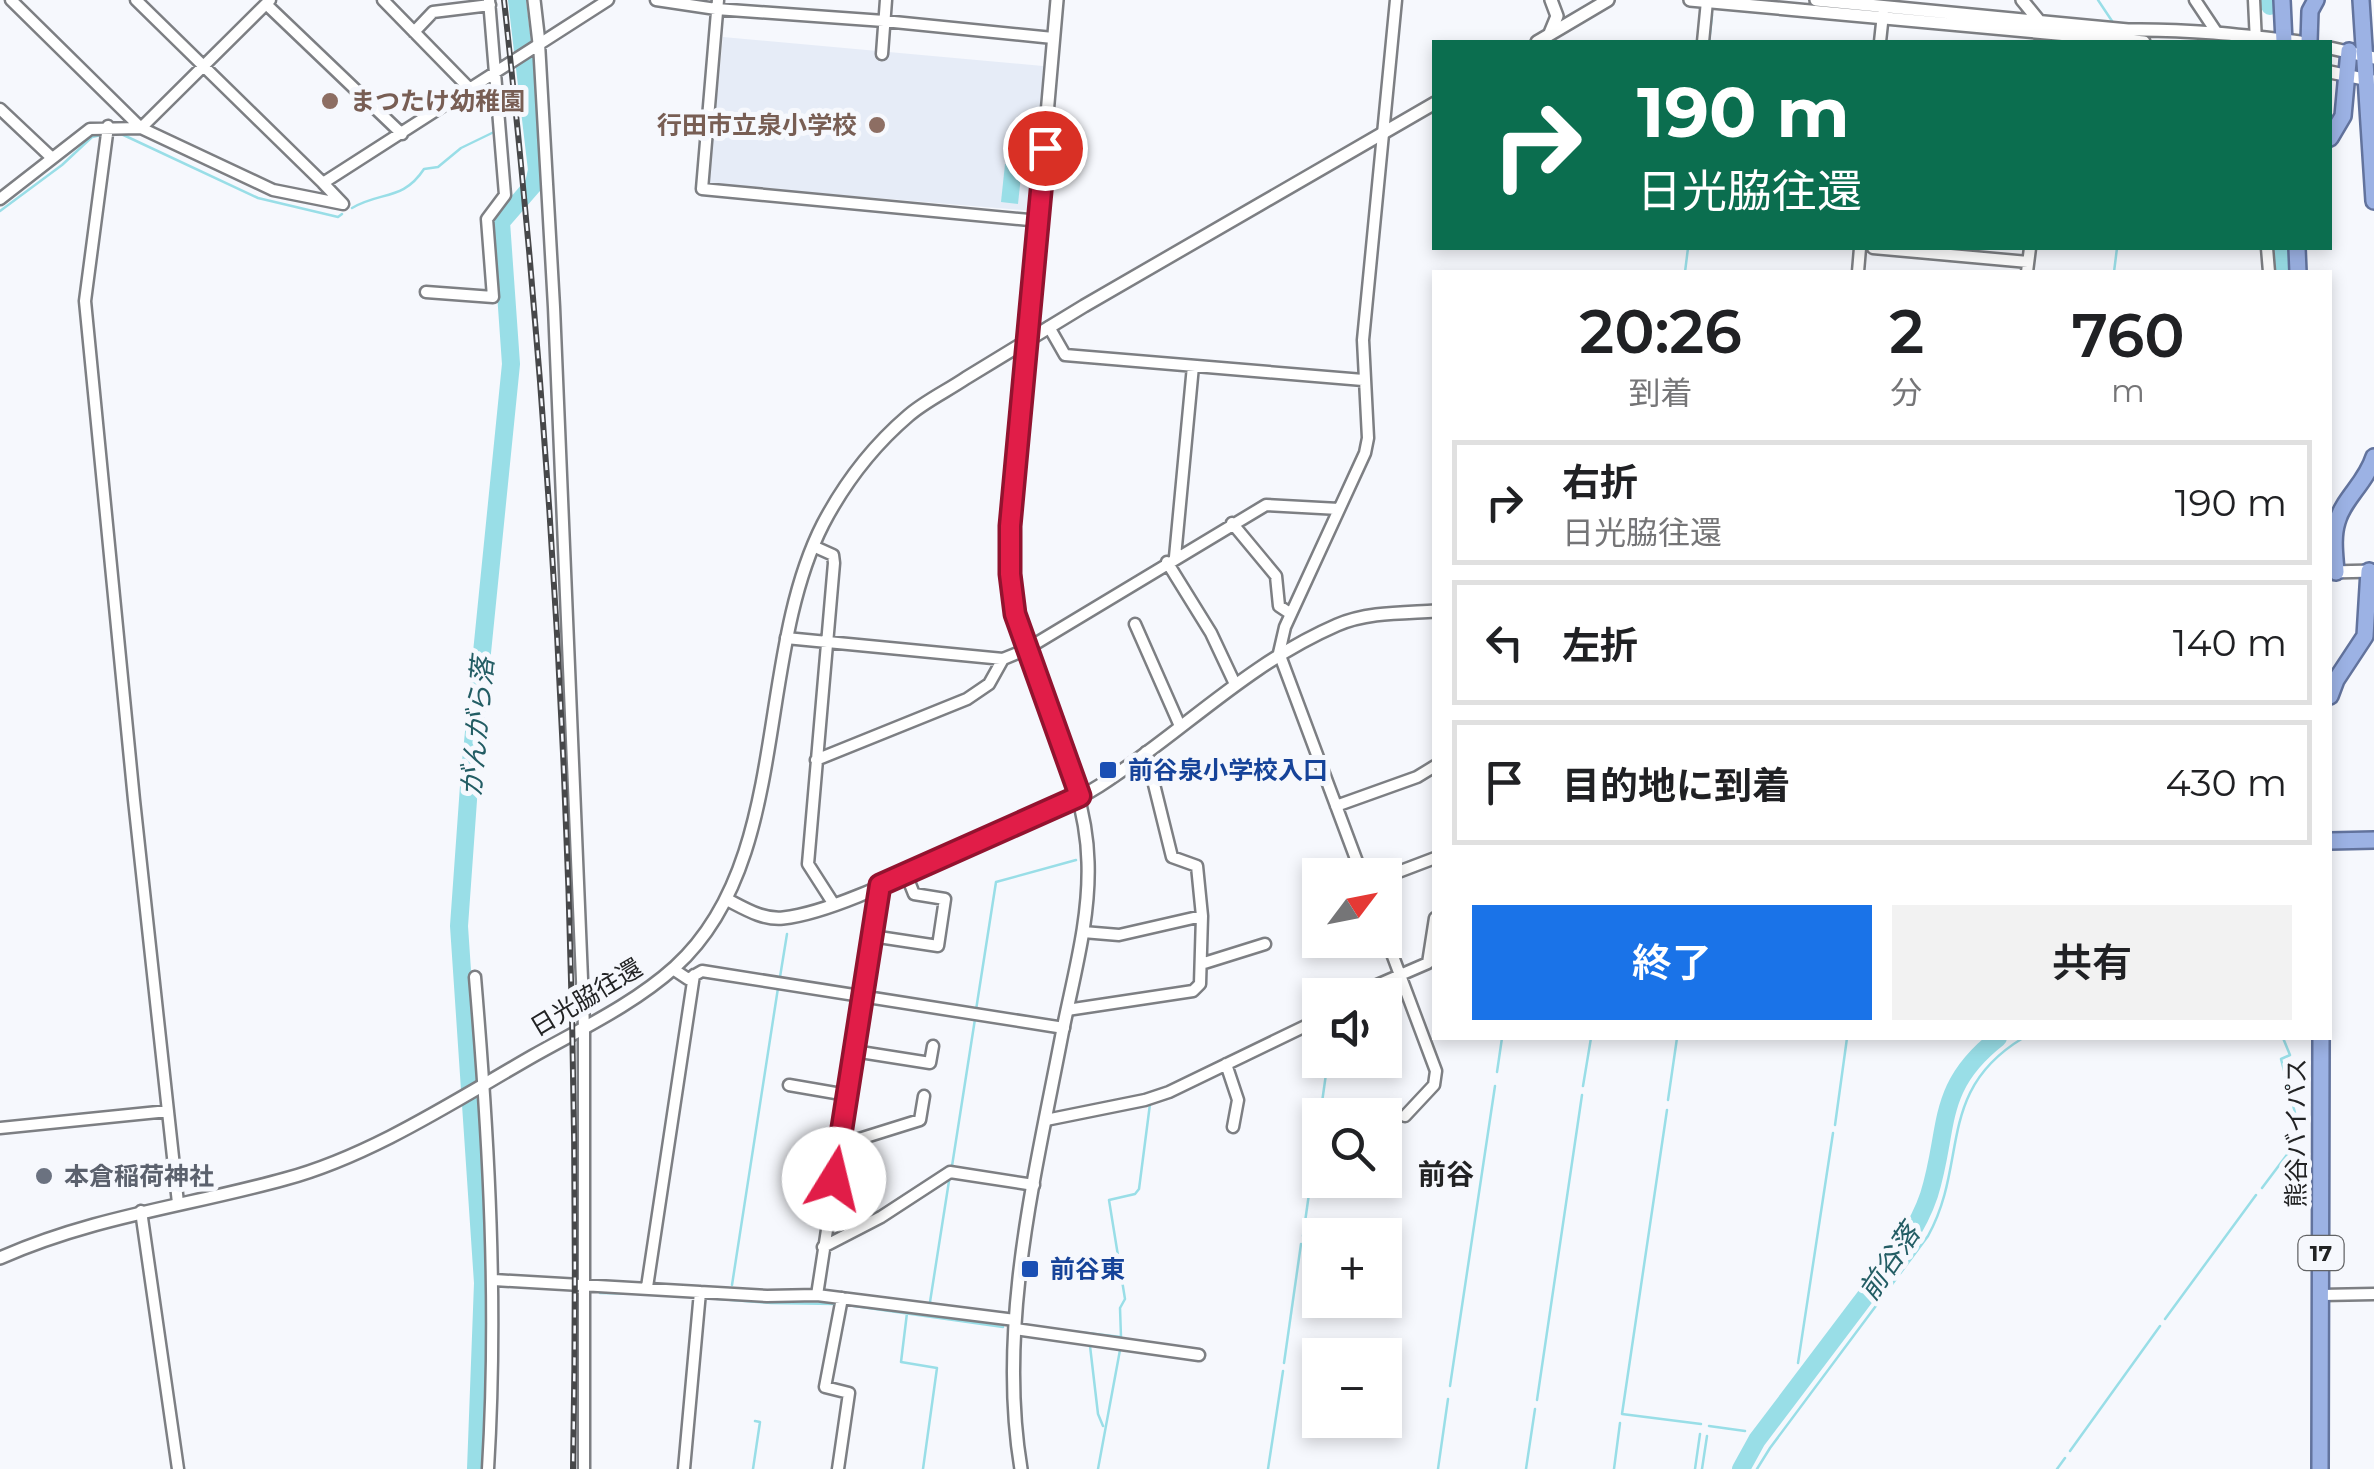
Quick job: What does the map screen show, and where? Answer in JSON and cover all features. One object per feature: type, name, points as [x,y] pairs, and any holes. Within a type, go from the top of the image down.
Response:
[{"type":"highway","points":[[2282,0],[2289,40]]},
{"type":"highway","points":[[2310,40],[2310,10],[2316,0]]},
{"type":"highway","points":[[2361,0],[2370,56],[2374,201]]},
{"type":"highway","points":[[2332,135],[2343,116],[2338,74],[2349,51]]},
{"type":"highway","points":[[2333,572],[2336,523],[2364,482],[2374,457]]},
{"type":"highway","points":[[2332,691],[2365,636],[2372,571]]},
{"type":"highway","points":[[2332,841],[2374,840]]},
{"type":"highway","name":"熊谷バイパス","points":[[2320,1469],[2321,1040]]},
{"type":"street","points":[[11,0],[141,128],[273,190],[343,204],[142,2]]},
{"type":"street","points":[[383,0],[470,89]]},
{"type":"street","points":[[534,0],[553,287],[584,1027],[584,1469]]},
{"type":"street","points":[[323,184],[608,0]]},
{"type":"street","points":[[656,0],[1053,38]]},
{"type":"street","points":[[882,54],[886,0]]},
{"type":"street","points":[[1020,1469],[1011,1391],[1015,1325],[1034,1185],[1083,932],[1088,864],[1080,796],[1026,650],[1015,614],[1010,574],[1010,526],[1057,0]]},
{"type":"street","points":[[1356,858],[1279,654],[1291,614],[1366,452],[1363,340],[1396,0]]},
{"type":"street","points":[[1542,40],[1556,16],[1551,0]]},
{"type":"street","points":[[1542,40],[1608,0]]},
{"type":"street","points":[[1690,0],[1883,12],[1901,4],[2120,34]]},
{"type":"street","points":[[1816,0],[2057,39],[2120,34],[2217,34],[2256,39],[2254,0]]},
{"type":"street","points":[[2022,0],[2057,39]]},
{"type":"street","points":[[2196,0],[2217,34]]},
{"type":"street","points":[[0,199],[90,129],[141,128],[268,2],[402,134]]},
{"type":"street","points":[[414,32],[433,12],[489,2],[505,196],[487,219],[493,297],[426,292]]},
{"type":"street","points":[[1703,40],[1707,2]]},
{"type":"street","points":[[717,4],[702,189],[1040,221]]},
{"type":"street","points":[[1880,40],[1883,12]]},
{"type":"street","points":[[2332,48],[2370,56]]},
{"type":"street","points":[[2338,74],[2370,81]]},
{"type":"street","name":"日光脇往還","points":[[178,1204],[285,1180],[326,1166],[584,1027],[644,992],[673,969],[707,931],[744,856],[797,585],[812,546],[848,483],[889,434],[912,412],[1050,326],[1432,104]]},
{"type":"street","points":[[0,109],[52,158]]},
{"type":"street","points":[[0,1258],[91,1224],[178,1204],[85,300],[108,126]]},
{"type":"street","points":[[1897,250],[1976,257],[2028,267]]},
{"type":"street","points":[[1976,257],[1981,270]]},
{"type":"street","points":[[1050,326],[1064,355],[1363,380]]},
{"type":"street","points":[[1192,366],[1171,560],[1211,632],[1234,684]]},
{"type":"street","points":[[786,638],[1003,660],[1026,650],[1266,505],[1340,508]]},
{"type":"street","points":[[1232,523],[1276,576],[1279,606],[1291,614]]},
{"type":"street","points":[[812,546],[832,555],[834,562],[808,864],[833,903]]},
{"type":"street","points":[[2333,572],[2372,571]]},
{"type":"street","points":[[726,899],[770,918],[792,916],[880,885],[1080,796],[1279,654],[1350,620],[1432,612]]},
{"type":"street","points":[[1135,624],[1180,726]]},
{"type":"street","points":[[816,760],[967,699],[989,684],[1003,660]]},
{"type":"street","points":[[1067,1010],[1193,991],[1200,984],[1202,916],[1196,866],[1172,857],[1146,752]]},
{"type":"street","points":[[1336,806],[1432,768]]},
{"type":"street","points":[[1402,871],[1432,859]]},
{"type":"street","points":[[872,936],[938,946],[946,899],[914,894],[906,874]]},
{"type":"street","points":[[817,1295],[880,885]]},
{"type":"street","points":[[1083,932],[1119,934],[1202,916]]},
{"type":"street","points":[[1391,978],[1428,963],[1432,937]]},
{"type":"street","points":[[1201,964],[1265,944]]},
{"type":"street","points":[[1394,958],[1436,1071],[1434,1086],[1405,1116]]},
{"type":"street","points":[[673,969],[688,979],[702,971],[1064,1028]]},
{"type":"street","points":[[647,1287],[694,975]]},
{"type":"street","points":[[476,977],[494,1280],[488,1469]]},
{"type":"street","points":[[1046,1120],[1145,1100],[1302,1028]]},
{"type":"street","points":[[854,1051],[930,1063],[932,1046]]},
{"type":"street","points":[[1226,1064],[1238,1100],[1234,1127]]},
{"type":"street","points":[[789,1086],[848,1095]]},
{"type":"street","points":[[840,1145],[920,1120],[924,1096]]},
{"type":"street","points":[[0,1128],[168,1111]]},
{"type":"street","points":[[824,1248],[950,1172],[1034,1185]]},
{"type":"street","points":[[141,1210],[178,1469]]},
{"type":"street","points":[[494,1280],[767,1296],[817,1295],[1199,1355]]},
{"type":"street","points":[[684,1469],[700,1292]]},
{"type":"street","points":[[2322,1295],[2374,1294]]},
{"type":"street","points":[[838,1469],[849,1393],[825,1388],[842,1298]]},
{"type":"shaded area","name":"行田市立泉小学校","points":[[723,37],[1043,66],[1034,211],[708,184]]},
{"type":"water","points":[[1005,164],[1022,166],[1018,204],[1001,202]]},
{"type":"waterway","name":"がんがら落","points":[[476,1469],[483,1283],[459,926],[470,772],[511,364],[501,222],[534,184],[537,170],[517,0]]},
{"type":"waterway","points":[[2098,0],[2114,24]]},
{"type":"waterway","name":"前谷落","points":[[2270,0],[2270,6]]},
{"type":"waterway","points":[[1709,40],[1712,15]]},
{"type":"waterway","points":[[117,132],[258,198],[338,217],[342,214]]},
{"type":"waterway","points":[[352,208],[400,191],[424,169],[438,167],[461,148],[494,132]]},
{"type":"waterway","points":[[0,211],[62,165],[92,137],[101,135]]},
{"type":"waterway","points":[[1685,270],[1688,250]]},
{"type":"waterway","points":[[2114,270],[2117,250]]},
{"type":"waterway","name":"前谷落","points":[[2282,250],[2283,270]]},
{"type":"waterway","points":[[976,1010],[996,882],[1076,860]]},
{"type":"waterway","points":[[780,977],[787,934]]},
{"type":"waterway","points":[[732,1285],[778,988]]},
{"type":"waterway","points":[[952,1166],[975,1019]]},
{"type":"waterway","points":[[1497,1072],[1502,1040]]},
{"type":"waterway","points":[[1583,1086],[1591,1040]]},
{"type":"waterway","points":[[1668,1100],[1677,1040]]},
{"type":"waterway","points":[[1835,1125],[1847,1040]]},
{"type":"waterway","name":"前谷落","points":[[1741,1469],[1757,1440],[1908,1239],[1929,1195],[1954,1092],[1963,1074],[1996,1040]]},
{"type":"waterway","points":[[1757,1469],[1928,1236],[1948,1181],[1965,1104],[1995,1059],[2020,1040]]},
{"type":"waterway","points":[[2262,1188],[2301,1136],[2281,1059],[2290,1055],[2284,1040]]},
{"type":"waterway","points":[[1306,1218],[1325,1078]]},
{"type":"waterway","points":[[1450,1386],[1495,1086]]},
{"type":"waterway","points":[[1537,1400],[1582,1095]]},
{"type":"waterway","points":[[1061,1330],[1121,1337],[1120,1308],[1125,1299],[1109,1200],[1135,1194],[1139,1189],[1150,1104]]},
{"type":"waterway","points":[[1667,1110],[1622,1414],[1701,1424]]},
{"type":"waterway","points":[[1798,1363],[1833,1133]]},
{"type":"waterway","points":[[930,1302],[949,1181]]},
{"type":"waterway","points":[[2165,1319],[2256,1195]]},
{"type":"waterway","points":[[1284,1363],[1301,1244]]},
{"type":"waterway","points":[[600,1293],[647,1294]]},
{"type":"waterway","points":[[660,1295],[693,1297]]},
{"type":"waterway","points":[[706,1298],[835,1304]]},
{"type":"waterway","points":[[847,1305],[1003,1327]]},
{"type":"waterway","points":[[907,1313],[901,1362],[937,1368],[923,1469]]},
{"type":"waterway","points":[[2070,1451],[2160,1326]]},
{"type":"waterway","points":[[1090,1346],[1098,1414],[1103,1426]]},
{"type":"waterway","points":[[1098,1469],[1120,1350]]},
{"type":"waterway","points":[[1268,1469],[1283,1371]]},
{"type":"waterway","points":[[1438,1469],[1448,1399]]},
{"type":"waterway","points":[[1526,1469],[1535,1409]]},
{"type":"waterway","points":[[753,1469],[760,1422],[755,1421]]},
{"type":"waterway","points":[[1614,1469],[1620,1423]]},
{"type":"waterway","points":[[1709,1426],[1745,1431]]},
{"type":"waterway","points":[[1695,1469],[1700,1434]]},
{"type":"waterway","points":[[1702,1469],[1707,1436]]},
{"type":"waterway","points":[[2057,1469],[2065,1458]]},
{"type":"railway","points":[[504,0],[539,366],[562,733],[574,1101],[573,1469]]},
{"type":"place","name":"まつたけ幼稚園","points":[[330,101]]},
{"type":"place","name":"行田市立泉小学校","points":[[877,125]]},
{"type":"place","name":"前谷泉小学校入口","points":[[1108,770]]},
{"type":"place","name":"本倉稲荷神社","points":[[44,1176]]},
{"type":"place","name":"前谷東","points":[[1030,1269]]},
{"type":"district","name":"前谷","points":[[1446,1174]]},
{"type":"route","points":[[834,1179],[880,885],[1080,796],[1026,650],[1015,614],[1010,574],[1010,526],[1045,148]]}]
